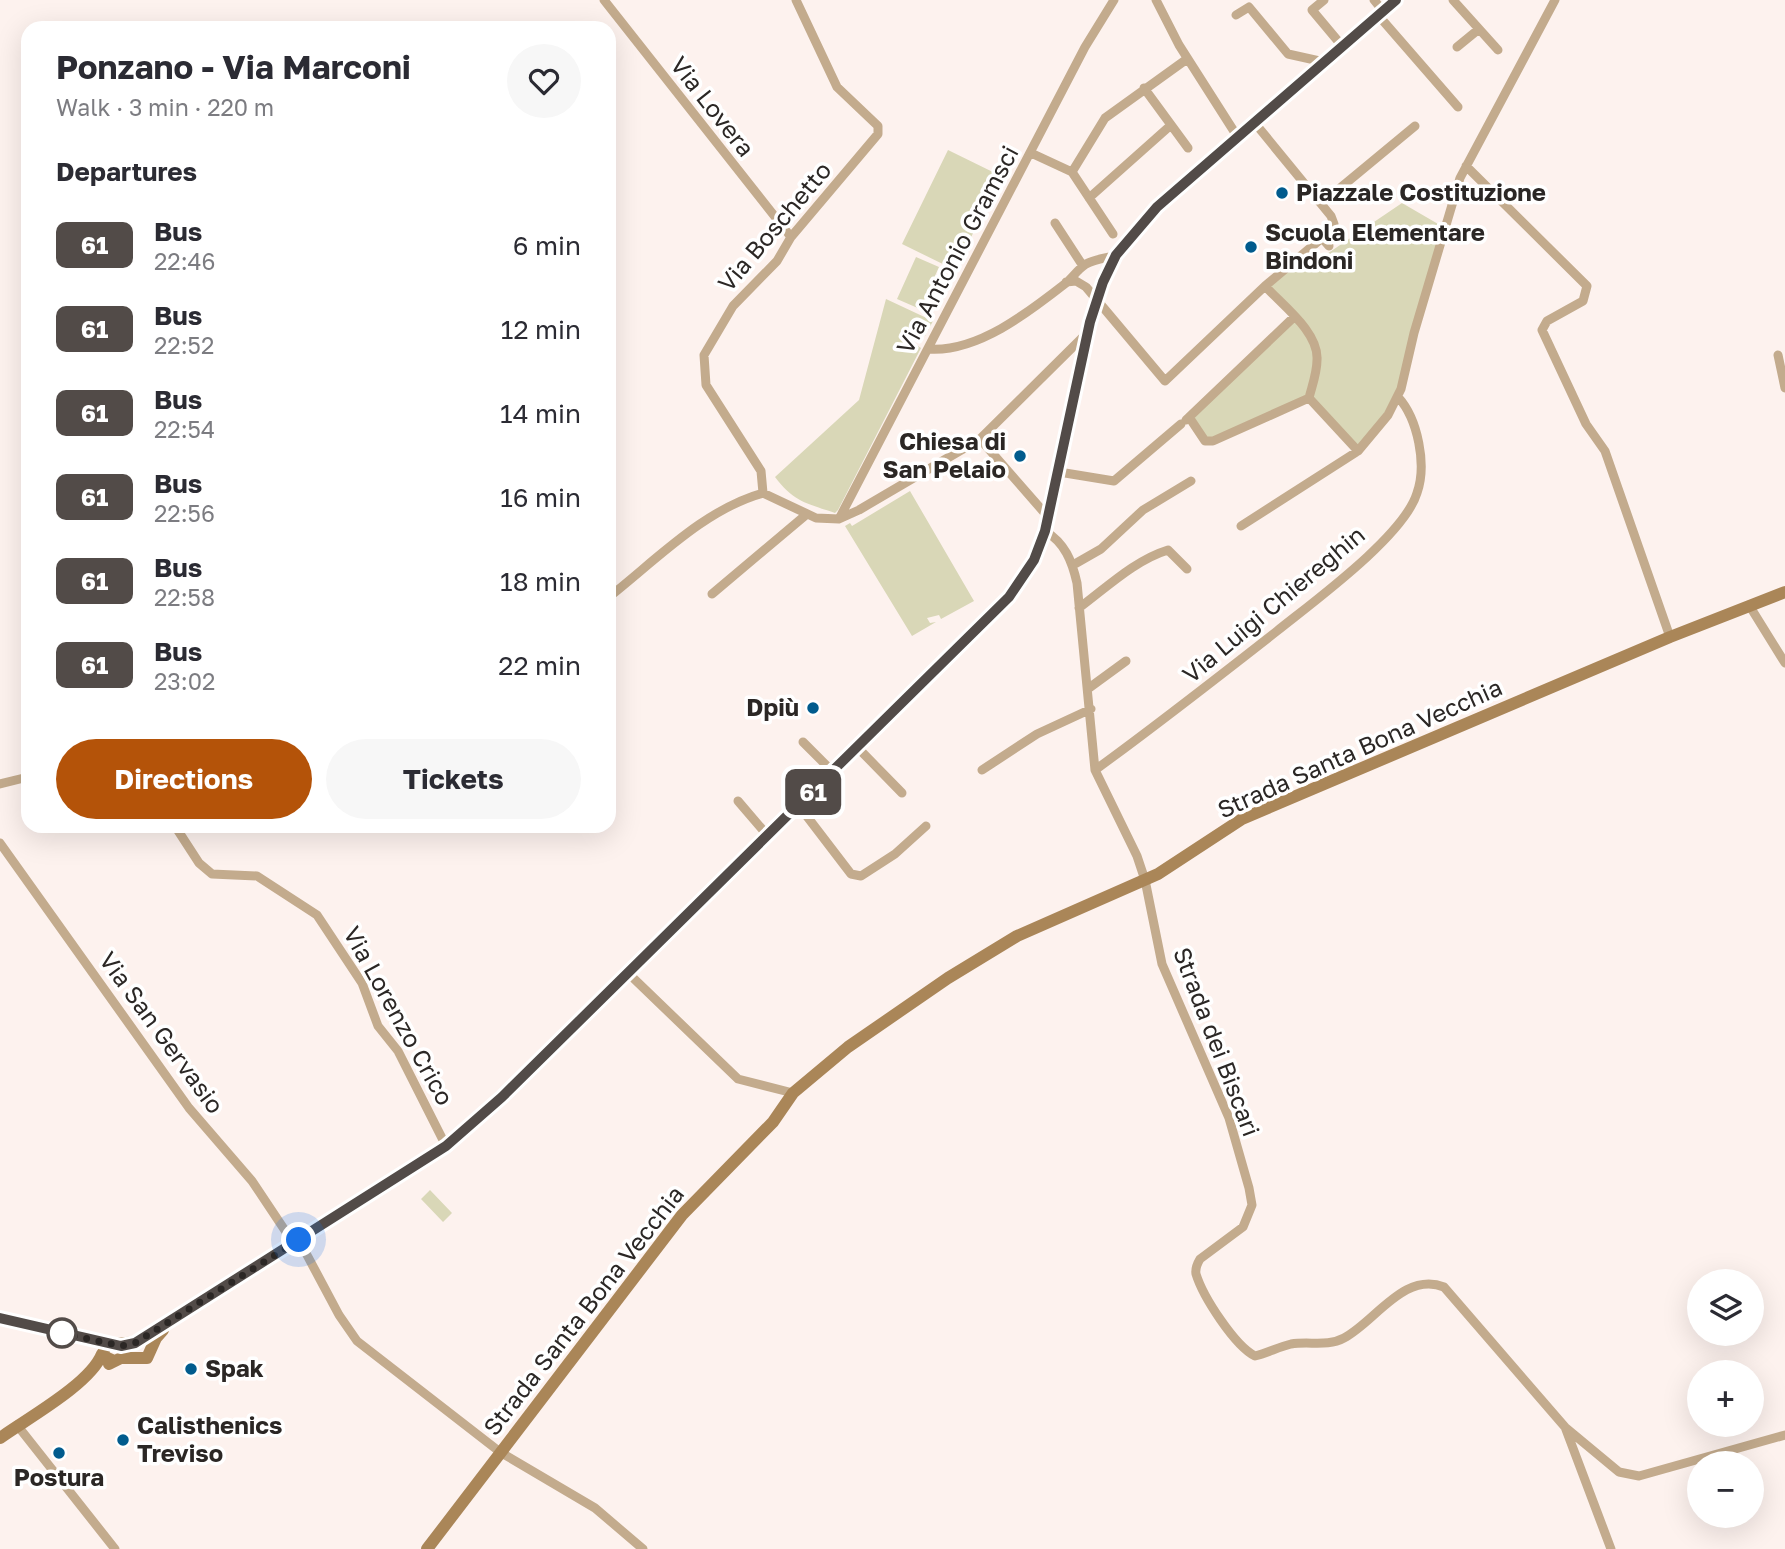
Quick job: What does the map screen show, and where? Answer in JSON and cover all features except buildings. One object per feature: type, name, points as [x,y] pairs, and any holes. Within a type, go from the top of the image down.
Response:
[{"type":"main road","points":[[99,1345],[147,1343],[177,1318],[446,1146],[502,1097],[1009,597],[1034,560],[1045,531],[1095,301],[1116,255],[1144,219],[1396,0]]},
{"type":"main road","name":"Strada Santa Bona Vecchia","points":[[427,1549],[682,1215],[773,1122],[793,1093],[859,1040],[948,978],[1017,936],[1145,880],[1242,819],[1670,637],[1785,592]]},
{"type":"main road","points":[[0,1437],[109,1364],[125,1358],[144,1359],[147,1343]]},
{"type":"main road","points":[[99,1345],[109,1364]]},
{"type":"main road","points":[[80,1381],[97,1365],[99,1345]]},
{"type":"street","name":"Via Lovera","points":[[604,0],[791,237]]},
{"type":"street","name":"Via Boschetto","points":[[763,492],[761,471],[706,385],[704,355],[733,306],[777,261],[791,237],[878,134],[878,126],[837,87],[796,0]]},
{"type":"street","name":"Via Antonio Gramsci","points":[[839,519],[1085,47],[1114,0]]},
{"type":"street","points":[[1156,0],[1187,58],[1237,136]]},
{"type":"street","points":[[1324,0],[1312,10],[1343,47]]},
{"type":"street","points":[[1374,0],[1381,13],[1458,107]]},
{"type":"street","points":[[1453,0],[1498,50]]},
{"type":"street","points":[[1241,526],[1358,451],[1398,397],[1441,241],[1466,166],[1555,0]]},
{"type":"street","points":[[1236,15],[1249,7],[1288,54],[1324,62]]},
{"type":"street","points":[[1457,47],[1479,29]]},
{"type":"street","points":[[1072,172],[1105,118],[1187,58]]},
{"type":"street","points":[[1144,88],[1188,148]]},
{"type":"street","points":[[1079,282],[1164,381],[1265,286],[1322,238],[1334,224],[1322,203],[1254,122]]},
{"type":"street","points":[[1089,198],[1171,125]]},
{"type":"street","points":[[1322,203],[1415,126]]},
{"type":"street","points":[[1031,153],[1072,172],[1113,234]]},
{"type":"street","points":[[1466,166],[1587,286],[1583,301],[1543,325],[1552,354],[1586,424],[1605,451],[1670,637]]},
{"type":"street","points":[[1055,223],[1083,266]]},
{"type":"street","points":[[1322,238],[1329,246]]},
{"type":"street","points":[[928,349],[945,351],[996,330],[1066,282],[1083,266],[1116,255]]},
{"type":"street","points":[[1066,282],[1090,283],[1104,278]]},
{"type":"street","points":[[1265,286],[1294,317],[1316,347],[1317,359],[1310,398]]},
{"type":"street","points":[[1059,472],[1114,481],[1185,420],[1294,317]]},
{"type":"street","points":[[616,591],[704,522],[742,498],[763,492],[816,518],[839,519],[859,510],[980,439],[1087,333]]},
{"type":"street","points":[[1068,349],[1083,352]]},
{"type":"street","points":[[1778,355],[1785,388]]},
{"type":"street","name":"Via Luigi Chiereghin","points":[[1095,770],[1168,718],[1349,573],[1391,531],[1417,495],[1421,469],[1417,439],[1407,407],[1398,397]]},
{"type":"street","points":[[1310,398],[1358,451]]},
{"type":"street","points":[[1185,420],[1205,441],[1213,441],[1310,398]]},
{"type":"street","points":[[980,439],[1049,518]]},
{"type":"street","points":[[1073,565],[1101,549],[1143,510],[1191,481]]},
{"type":"street","points":[[712,594],[807,514]]},
{"type":"street","points":[[1045,531],[1058,541],[1073,565],[1089,688],[1095,770]]},
{"type":"street","points":[[1079,608],[1161,552],[1168,550],[1187,569]]},
{"type":"street","points":[[1749,605],[1785,663]]},
{"type":"street","points":[[1089,688],[1126,661]]},
{"type":"street","points":[[982,770],[1037,734],[1091,709]]},
{"type":"street","points":[[803,742],[833,772]]},
{"type":"street","points":[[858,748],[902,793]]},
{"type":"street","name":"Strada dei Biscari","points":[[1095,770],[1137,856],[1145,880],[1162,964],[1229,1118],[1249,1188],[1252,1205],[1243,1227],[1196,1266],[1196,1274],[1218,1315],[1248,1352],[1255,1356],[1291,1345],[1331,1344],[1364,1324],[1407,1289],[1422,1284],[1440,1285],[1532,1385],[1565,1427],[1611,1549]]},
{"type":"street","points":[[0,784],[21,779]]},
{"type":"street","points":[[738,801],[768,836]]},
{"type":"street","points":[[799,806],[851,874],[860,876],[895,854],[926,826]]},
{"type":"street","name":"Via Lorenzo Crico","points":[[180,833],[199,863],[212,874],[257,876],[317,915],[362,982],[378,1026],[398,1052],[446,1146]]},
{"type":"street","name":"Via San Gervasio","points":[[0,843],[189,1108],[252,1181],[297,1242],[339,1315],[357,1340],[500,1452],[595,1507],[643,1549]]},
{"type":"street","points":[[628,973],[738,1079],[793,1093]]},
{"type":"street","points":[[0,1318],[99,1345]]},
{"type":"street","points":[[18,1425],[115,1549]]},
{"type":"street","points":[[1565,1427],[1619,1472],[1639,1476],[1785,1435]]},
{"type":"shaded area","points":[[948,150],[1001,176],[955,270],[902,244]]},
{"type":"shaded area","points":[[1402,203],[1445,228],[1401,389],[1358,451],[1309,398],[1205,441],[1189,417],[1293,318],[1265,286],[1305,253],[1318,260]]},
{"type":"shaded area","points":[[916,257],[939,267],[920,309],[897,299]]},
{"type":"shaded area","points":[[886,299],[933,321],[925,336],[917,333],[912,342],[921,348],[835,513],[795,497],[775,477],[859,400]]},
{"type":"shaded area","points":[[910,491],[974,601],[941,619],[939,615],[927,618],[930,623],[936,622],[912,636],[845,526],[850,523],[852,526]]},
{"type":"shaded area","points":[[430,1190],[452,1213],[443,1222],[421,1199]]},
{"type":"bus line","name":"61","points":[[0,1318],[121,1346],[135,1343],[446,1146],[502,1097],[738,866],[1024,579],[1034,560],[1052,506],[1095,301],[1116,255],[1157,207],[1396,0]]},
{"type":"place","name":"Piazzale Costituzione","points":[[1282,193]]},
{"type":"place","name":"Scuola Elementare Bindoni","points":[[1251,247]]},
{"type":"place","name":"Chiesa di San Pelaio","points":[[1020,456]]},
{"type":"place","name":"Dpiù","points":[[813,708]]},
{"type":"place","name":"Spak","points":[[191,1369]]},
{"type":"place","name":"Calisthenics Treviso","points":[[123,1440]]},
{"type":"place","name":"Postura","points":[[59,1453]]},
{"type":"route","points":[[62,1333],[121,1346],[135,1343],[299,1240]]}]
